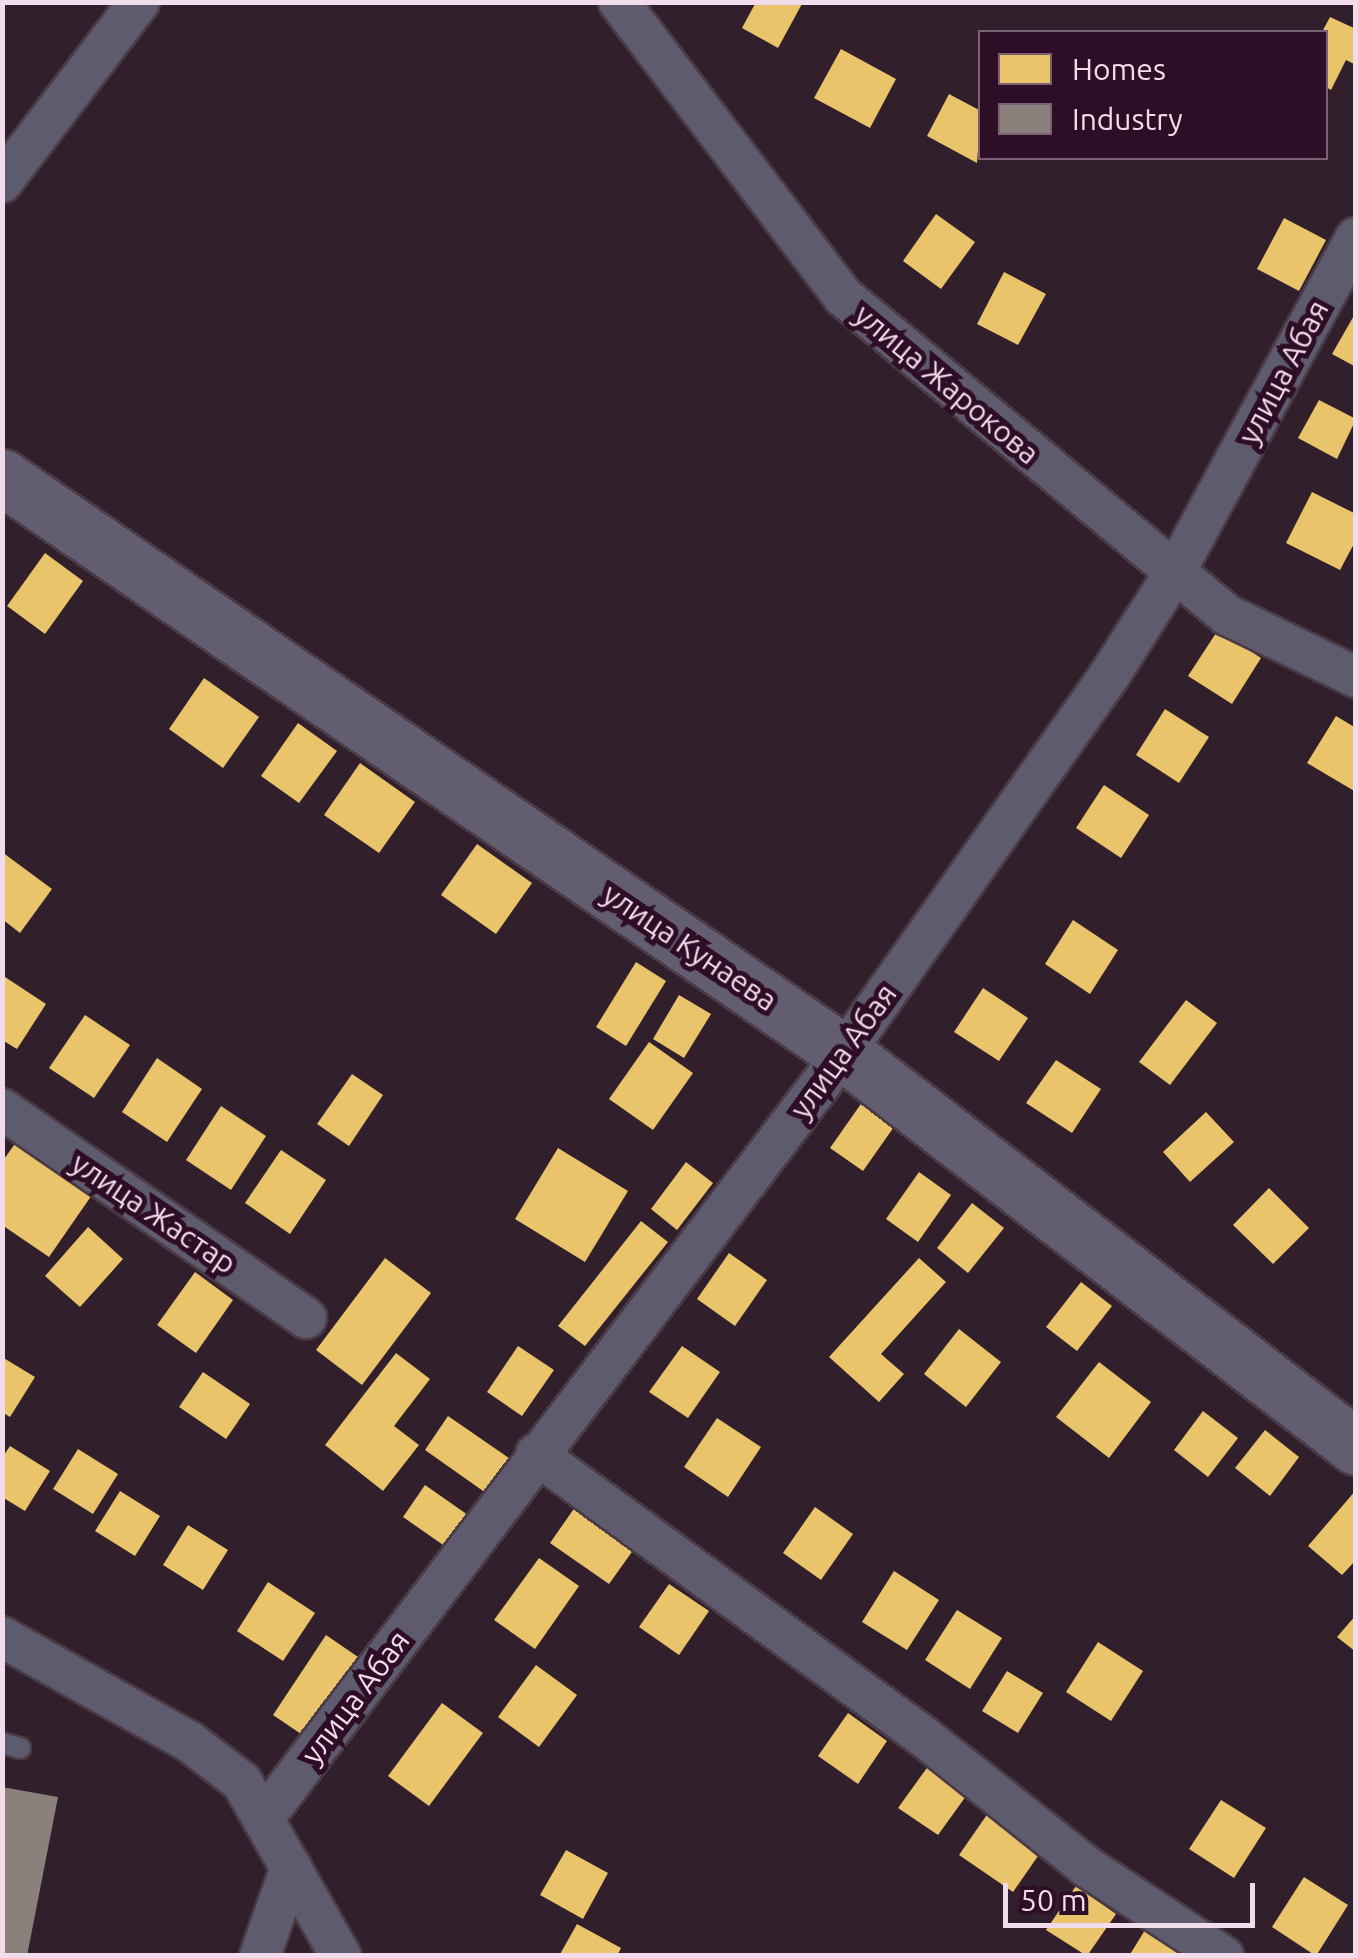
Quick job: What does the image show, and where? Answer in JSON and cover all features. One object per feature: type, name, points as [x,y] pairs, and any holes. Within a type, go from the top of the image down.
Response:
[{"type":"main road","name":"улица Кунаева","points":[[2,477],[844,1053],[1356,1447]]},
{"type":"street","points":[[2,182],[139,2]]},
{"type":"street","name":"улица Жарокова","points":[[619,2],[844,298],[1228,615],[1356,677]]},
{"type":"street","name":"улица Абая","points":[[263,1819],[536,1454],[844,1053],[1174,574],[1356,238]]},
{"type":"street","name":"улица Жастар","points":[[2,1110],[306,1318]]},
{"type":"street","points":[[536,1454],[923,1736],[1087,1867],[1223,1956]]},
{"type":"street","points":[[2,1637],[190,1742],[242,1782],[340,1956]]},
{"type":"street","points":[[260,1956],[290,1867]]},
{"type":"building: Homes","points":[[756,2],[803,2],[778,48],[742,28]]},
{"type":"building: Homes","points":[[1330,17],[1356,29],[1356,65],[1346,60],[1331,90],[1328,30],[1323,30]]},
{"type":"building: Homes","points":[[841,49],[896,79],[870,128],[814,98]]},
{"type":"building: Homes","points":[[949,94],[978,109],[977,163],[927,136]]},
{"type":"building: Homes","points":[[936,214],[975,242],[941,289],[903,261]]},
{"type":"building: Homes","points":[[1284,218],[1326,240],[1299,291],[1257,269]]},
{"type":"building: Homes","points":[[1004,272],[1046,294],[1018,345],[977,324]]},
{"type":"building: Homes","points":[[1356,312],[1356,367],[1332,354]]},
{"type":"building: Homes","points":[[1319,400],[1356,419],[1337,459],[1298,438]]},
{"type":"building: Homes","points":[[1312,492],[1356,514],[1356,540],[1340,570],[1286,543]]},
{"type":"building: Homes","points":[[45,553],[83,581],[45,634],[7,606]]},
{"type":"building: Homes","points":[[1218,630],[1261,658],[1232,704],[1188,676]]},
{"type":"building: Homes","points":[[204,678],[259,717],[223,768],[169,729]]},
{"type":"building: Homes","points":[[1165,709],[1209,737],[1179,783],[1136,755]]},
{"type":"building: Homes","points":[[1336,716],[1356,728],[1356,792],[1307,763]]},
{"type":"building: Homes","points":[[298,723],[337,751],[299,803],[261,776]]},
{"type":"building: Homes","points":[[360,763],[415,802],[379,853],[324,815]]},
{"type":"building: Homes","points":[[1104,785],[1149,815],[1121,858],[1076,828]]},
{"type":"building: Homes","points":[[477,844],[532,883],[496,934],[441,895]]},
{"type":"building: Homes","points":[[2,852],[52,889],[20,933],[2,919]]},
{"type":"building: Homes","points":[[1073,920],[1118,950],[1090,994],[1045,964]]},
{"type":"building: Homes","points":[[636,962],[666,981],[626,1046],[596,1027]]},
{"type":"building: Homes","points":[[2,975],[46,1004],[17,1049],[2,1040]]},
{"type":"building: Homes","points":[[983,988],[1028,1018],[999,1061],[954,1032]]},
{"type":"building: Homes","points":[[679,995],[711,1014],[684,1058],[653,1039]]},
{"type":"building: Homes","points":[[1186,1000],[1217,1023],[1170,1085],[1139,1062]]},
{"type":"building: Homes","points":[[85,1015],[130,1045],[94,1098],[49,1068]]},
{"type":"building: Homes","points":[[649,1042],[693,1073],[653,1130],[609,1099]]},
{"type":"building: Homes","points":[[157,1058],[202,1089],[167,1142],[122,1112]]},
{"type":"building: Homes","points":[[1056,1060],[1101,1089],[1072,1133],[1026,1103]]},
{"type":"building: Homes","points":[[352,1074],[383,1095],[349,1146],[317,1124]]},
{"type":"building: Homes","points":[[863,1101],[896,1124],[863,1171],[830,1148]]},
{"type":"building: Homes","points":[[221,1106],[266,1136],[231,1190],[186,1160]]},
{"type":"building: Homes","points":[[1206,1112],[1234,1142],[1190,1182],[1163,1152]]},
{"type":"building: Homes","points":[[26,1128],[94,1192],[49,1257],[2,1225],[2,1162]]},
{"type":"building: Homes","points":[[558,1148],[628,1191],[585,1262],[515,1219]]},
{"type":"building: Homes","points":[[281,1150],[326,1180],[290,1234],[245,1203]]},
{"type":"building: Homes","points":[[686,1162],[713,1183],[677,1230],[651,1209]]},
{"type":"building: Homes","points":[[919,1172],[951,1195],[918,1242],[886,1219]]},
{"type":"building: Homes","points":[[1269,1188],[1309,1228],[1273,1264],[1233,1225]]},
{"type":"building: Homes","points":[[972,1203],[1004,1228],[968,1273],[937,1248]]},
{"type":"building: Homes","points":[[641,1221],[668,1242],[585,1346],[558,1326]]},
{"type":"building: Homes","points":[[88,1227],[123,1259],[80,1307],[45,1276]]},
{"type":"building: Homes","points":[[729,1253],[767,1280],[735,1326],[697,1299]]},
{"type":"building: Homes","points":[[385,1258],[431,1293],[362,1385],[316,1350]]},
{"type":"building: Homes","points":[[919,1258],[946,1282],[881,1354],[904,1374],[879,1402],[829,1357]]},
{"type":"building: Homes","points":[[195,1272],[233,1300],[196,1353],[157,1325]]},
{"type":"building: Homes","points":[[1081,1282],[1112,1306],[1077,1351],[1046,1327]]},
{"type":"building: Homes","points":[[959,1329],[1001,1362],[966,1407],[924,1374]]},
{"type":"building: Homes","points":[[518,1346],[554,1370],[522,1416],[487,1392]]},
{"type":"building: Homes","points":[[682,1346],[720,1372],[688,1418],[649,1392]]},
{"type":"building: Homes","points":[[396,1353],[430,1379],[394,1426],[419,1445],[383,1491],[325,1445]]},
{"type":"building: Homes","points":[[2,1357],[35,1377],[10,1417],[2,1412]]},
{"type":"building: Homes","points":[[1099,1362],[1151,1402],[1109,1458],[1056,1417]]},
{"type":"building: Homes","points":[[203,1372],[250,1404],[226,1439],[179,1407]]},
{"type":"building: Homes","points":[[1203,1411],[1238,1438],[1208,1477],[1174,1450]]},
{"type":"building: Homes","points":[[448,1416],[516,1463],[493,1498],[425,1450]]},
{"type":"building: Homes","points":[[717,1418],[761,1447],[728,1497],[684,1467]]},
{"type":"building: Homes","points":[[1265,1430],[1299,1457],[1270,1496],[1235,1468]]},
{"type":"building: Homes","points":[[10,1446],[50,1471],[25,1511],[2,1497],[2,1458]]},
{"type":"building: Homes","points":[[78,1449],[118,1474],[93,1514],[53,1489]]},
{"type":"building: Homes","points":[[425,1485],[478,1522],[456,1554],[403,1517]]},
{"type":"building: Homes","points":[[1356,1490],[1356,1560],[1342,1575],[1308,1546]]},
{"type":"building: Homes","points":[[120,1491],[160,1516],[135,1556],[95,1531]]},
{"type":"building: Homes","points":[[580,1500],[639,1542],[609,1584],[550,1543]]},
{"type":"building: Homes","points":[[815,1507],[853,1534],[821,1580],[783,1553]]},
{"type":"building: Homes","points":[[188,1525],[228,1550],[203,1590],[163,1565]]},
{"type":"building: Homes","points":[[539,1558],[579,1586],[535,1649],[494,1620]]},
{"type":"building: Homes","points":[[894,1571],[939,1600],[907,1650],[862,1622]]},
{"type":"building: Homes","points":[[268,1582],[315,1613],[283,1661],[237,1631]]},
{"type":"building: Homes","points":[[669,1584],[709,1611],[679,1655],[639,1627]]},
{"type":"building: Homes","points":[[957,1610],[1002,1638],[970,1689],[925,1660]]},
{"type":"building: Homes","points":[[1356,1615],[1356,1652],[1337,1637]]},
{"type":"building: Homes","points":[[326,1635],[361,1659],[307,1738],[273,1715]]},
{"type":"building: Homes","points":[[1098,1642],[1143,1671],[1111,1721],[1066,1692]]},
{"type":"building: Homes","points":[[536,1665],[577,1695],[539,1747],[498,1717]]},
{"type":"building: Homes","points":[[1007,1671],[1043,1693],[1018,1733],[982,1711]]},
{"type":"building: Homes","points":[[442,1703],[483,1733],[429,1806],[388,1776]]},
{"type":"building: Homes","points":[[848,1713],[887,1741],[858,1784],[818,1756]]},
{"type":"building: Homes","points":[[929,1765],[969,1792],[938,1835],[898,1808]]},
{"type":"building: Homes","points":[[1002,1793],[1056,1830],[1013,1892],[959,1855]]},
{"type":"building: Homes","points":[[1221,1800],[1266,1828],[1234,1878],[1189,1849]]},
{"type":"building: Homes","points":[[566,1850],[608,1873],[583,1919],[540,1895]]},
{"type":"building: Homes","points":[[1304,1877],[1348,1905],[1316,1956],[1272,1927]]},
{"type":"building: Homes","points":[[1076,1886],[1116,1914],[1087,1956],[1046,1930]]},
{"type":"building: Homes","points":[[577,1924],[621,1948],[617,1956],[559,1956]]},
{"type":"building: Homes","points":[[1145,1930],[1186,1956],[1129,1956]]},
{"type":"building: Industry","points":[[2,1787],[58,1797],[27,1956],[2,1956]]}]
